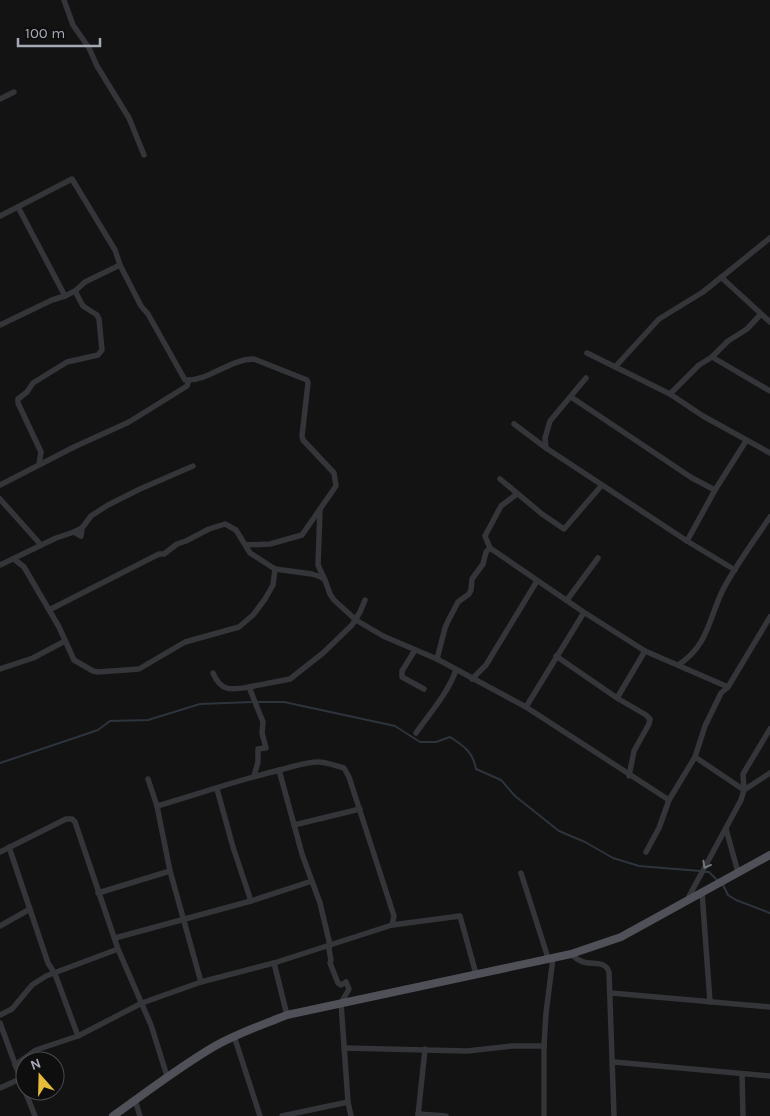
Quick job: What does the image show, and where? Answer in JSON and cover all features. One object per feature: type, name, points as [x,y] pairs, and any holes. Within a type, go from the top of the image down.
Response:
[{"type":"main road","points":[[113,1116],[167,1076],[234,1036],[286,1015],[571,954],[621,937],[770,855]]},
{"type":"street","points":[[64,0],[72,25],[89,48],[97,66],[129,118],[144,155]]},
{"type":"street","points":[[0,99],[14,92]]},
{"type":"street","points":[[0,216],[72,179],[114,250],[142,306],[185,380],[205,376],[236,361],[246,359],[254,359],[307,380],[303,440],[334,473],[336,486],[302,535],[270,544],[246,545]]},
{"type":"street","points":[[18,207],[66,296]]},
{"type":"street","points":[[615,367],[659,319],[703,292],[770,238]]},
{"type":"street","points":[[0,325],[52,300],[66,296],[85,282],[120,264]]},
{"type":"street","points":[[721,277],[770,322]]},
{"type":"street","points":[[39,464],[40,452],[18,400],[33,383],[61,365],[98,355],[102,350],[97,315],[83,306],[75,291]]},
{"type":"street","points":[[670,394],[699,365],[712,357],[728,341],[747,329],[761,314]]},
{"type":"street","points":[[587,352],[670,394],[703,416],[770,453]]},
{"type":"street","points":[[712,357],[770,391]]},
{"type":"street","points":[[546,448],[544,438],[550,421],[586,378]]},
{"type":"street","points":[[0,485],[110,429],[129,422],[187,386],[189,380]]},
{"type":"street","points":[[571,397],[692,478],[715,490]]},
{"type":"street","points":[[514,424],[602,485],[735,570]]},
{"type":"street","points":[[687,541],[715,490],[746,441]]},
{"type":"street","points":[[0,565],[56,538],[82,528],[91,516],[140,488],[193,466]]},
{"type":"street","points":[[500,479],[542,514],[564,529],[602,485]]},
{"type":"street","points":[[517,494],[501,506],[489,527],[486,536],[490,548],[582,611],[645,651],[728,687]]},
{"type":"street","points":[[0,499],[41,546]]},
{"type":"street","points":[[320,511],[318,565],[334,600],[356,620],[383,636],[437,659],[526,707],[629,776],[669,800]]},
{"type":"street","points":[[678,665],[683,662],[706,635],[720,595],[770,517]]},
{"type":"street","points":[[49,610],[159,554],[164,554],[177,544],[209,528],[225,524],[236,530],[250,552],[275,569],[312,574],[325,580]]},
{"type":"street","points":[[437,659],[444,628],[458,602],[469,594],[472,579],[483,564],[486,552],[490,548]]},
{"type":"street","points":[[567,600],[598,558]]},
{"type":"street","points":[[14,559],[24,567],[59,627],[74,660],[92,671],[140,669],[185,642],[243,624],[253,615],[265,599],[273,585],[275,569]]},
{"type":"street","points":[[472,679],[486,665],[537,581]]},
{"type":"street","points":[[213,673],[221,685],[231,690],[290,680],[341,636],[356,620],[365,600]]},
{"type":"street","points":[[526,707],[582,614],[582,611]]},
{"type":"street","points":[[646,852],[659,828],[669,800],[695,757],[705,726],[721,693],[728,687],[770,617]]},
{"type":"street","points":[[0,669],[33,658],[64,641]]},
{"type":"street","points":[[415,650],[402,671],[402,677],[424,690]]},
{"type":"street","points":[[617,698],[645,651]]},
{"type":"street","points":[[556,656],[650,719],[634,751],[629,776]]},
{"type":"street","points":[[416,733],[443,696],[456,670]]},
{"type":"street","points":[[249,687],[263,722],[262,733],[266,744],[266,748],[258,749],[258,762],[254,776]]},
{"type":"street","points":[[687,901],[741,800],[744,790],[743,774],[770,729]]},
{"type":"street","points":[[695,757],[744,790]]},
{"type":"street","points":[[157,806],[254,776],[317,762],[344,768],[360,809],[394,916],[392,925]]},
{"type":"street","points":[[279,770],[294,825],[320,903],[330,945],[330,963],[338,984],[341,985],[346,982],[349,985],[349,989],[341,1003],[348,1102],[351,1116]]},
{"type":"street","points":[[744,790],[770,773]]},
{"type":"street","points":[[148,779],[157,806],[170,871],[201,982]]},
{"type":"street","points":[[217,789],[233,847],[251,901]]},
{"type":"street","points":[[294,825],[360,809]]},
{"type":"street","points":[[0,852],[66,819],[72,819],[75,822],[114,938],[151,1025],[167,1076]]},
{"type":"street","points":[[726,829],[738,872]]},
{"type":"street","points":[[9,847],[48,963],[78,1036]]},
{"type":"street","points":[[98,893],[170,871]]},
{"type":"street","points":[[521,873],[532,914],[550,958],[544,1046],[544,1116]]},
{"type":"street","points":[[114,938],[251,901],[312,881]]},
{"type":"street","points":[[702,892],[710,1002]]},
{"type":"street","points":[[0,926],[30,909]]},
{"type":"street","points":[[35,1051],[78,1036],[142,1003],[201,982],[274,962],[392,925],[460,916],[476,974]]},
{"type":"street","points":[[0,1015],[12,1009],[38,980],[118,949]]},
{"type":"street","points":[[571,954],[580,961],[599,964],[608,968],[614,1062],[614,1116]]},
{"type":"street","points":[[274,962],[286,1015]]},
{"type":"street","points":[[611,993],[770,1007]]},
{"type":"street","points":[[0,1023],[15,1065]]},
{"type":"street","points":[[234,1036],[260,1116]]},
{"type":"street","points":[[344,1048],[467,1051],[512,1046],[544,1046]]},
{"type":"street","points":[[425,1049],[418,1115],[446,1116]]},
{"type":"street","points":[[614,1062],[770,1076]]},
{"type":"street","points":[[742,1074],[743,1116]]},
{"type":"street","points":[[0,1088],[15,1082]]},
{"type":"street","points":[[135,1100],[140,1116]]},
{"type":"street","points":[[29,1101],[35,1116]]},
{"type":"street","points":[[282,1116],[348,1102]]},
{"type":"waterway","points":[[0,763],[98,730],[110,721],[148,720],[200,704],[253,702]]},
{"type":"waterway","points":[[258,702],[284,702],[395,726],[420,742],[436,742],[450,737],[467,750],[473,758],[476,769],[501,780],[515,796],[559,831],[585,842],[613,858],[639,866],[700,871]]},
{"type":"waterway","points":[[705,872],[709,872],[717,880]]},
{"type":"waterway","points":[[723,885],[728,895],[736,900],[770,913]]}]
